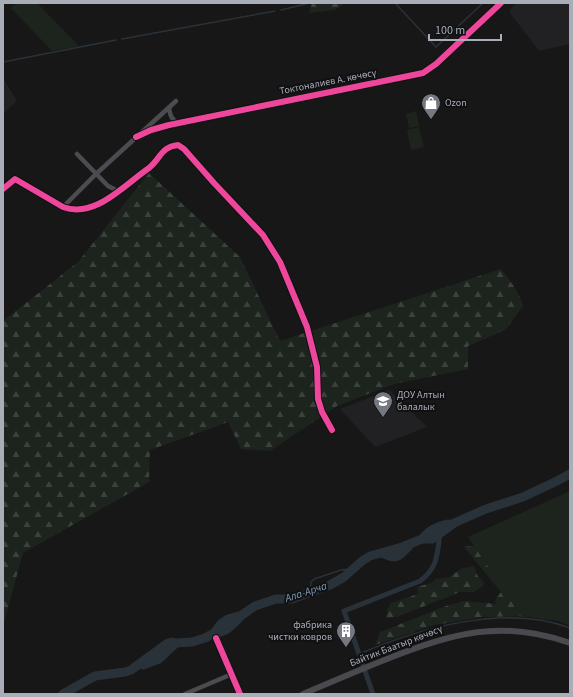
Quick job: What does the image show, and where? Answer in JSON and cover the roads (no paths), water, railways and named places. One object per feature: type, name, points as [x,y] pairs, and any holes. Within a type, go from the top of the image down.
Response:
[{"type":"main road","name":"Байтик Баатыр көчөсү","points":[[303,694],[369,666],[434,641],[464,634],[477,632],[514,632],[540,635],[570,643]]},
{"type":"street","name":"Токтоналиев А. көчөсү","points":[[136,137],[179,123],[423,73],[436,64],[501,3]]},
{"type":"street","points":[[63,207],[96,174],[176,101]]},
{"type":"street","points":[[169,107],[170,116],[179,123]]},
{"type":"street","points":[[3,189],[15,179],[63,207],[72,210],[84,209],[100,204],[149,168],[159,158],[165,148],[178,145],[184,149],[264,235],[280,262],[307,327],[317,367],[318,399],[322,412],[332,430]]},
{"type":"street","points":[[77,154],[108,186],[118,191]]},
{"type":"street","points":[[216,638],[240,694]]},
{"type":"street","points":[[185,694],[232,674]]},
{"type":"waterway","points":[[395,3],[436,47],[483,3]]},
{"type":"waterway","points":[[281,10],[306,4]]},
{"type":"waterway","points":[[122,39],[275,11]]},
{"type":"waterway","points":[[3,62],[116,40]]},
{"type":"waterway","name":"Ала-Арча","points":[[63,694],[95,676],[131,670],[168,643],[192,642],[205,638],[214,633],[221,624],[228,619],[242,615],[255,606],[276,599],[292,599],[330,585],[344,577],[370,556],[402,547],[422,539],[432,539],[454,523],[486,509],[523,497],[570,474]]},
{"type":"waterway","points":[[422,539],[434,529],[448,524]]},
{"type":"waterway","points":[[373,694],[344,611],[420,581],[430,571],[436,560],[440,534]]},
{"type":"waterway","points":[[381,553],[396,557],[409,546]]},
{"type":"waterway","points":[[310,592],[311,582],[314,579],[341,570],[351,569]]},
{"type":"waterway","points":[[214,633],[226,630],[241,616]]},
{"type":"waterway","points":[[359,654],[409,635],[463,622],[491,618],[519,618],[545,621],[570,628]]},
{"type":"waterway","points":[[143,665],[159,659],[176,643]]},
{"type":"place","name":"Ozon","points":[[431,120]]},
{"type":"place","name":"ДОУ Алтын балалык","points":[[383,418]]},
{"type":"place","name":"фабрика чистки ковров","points":[[346,648]]}]
